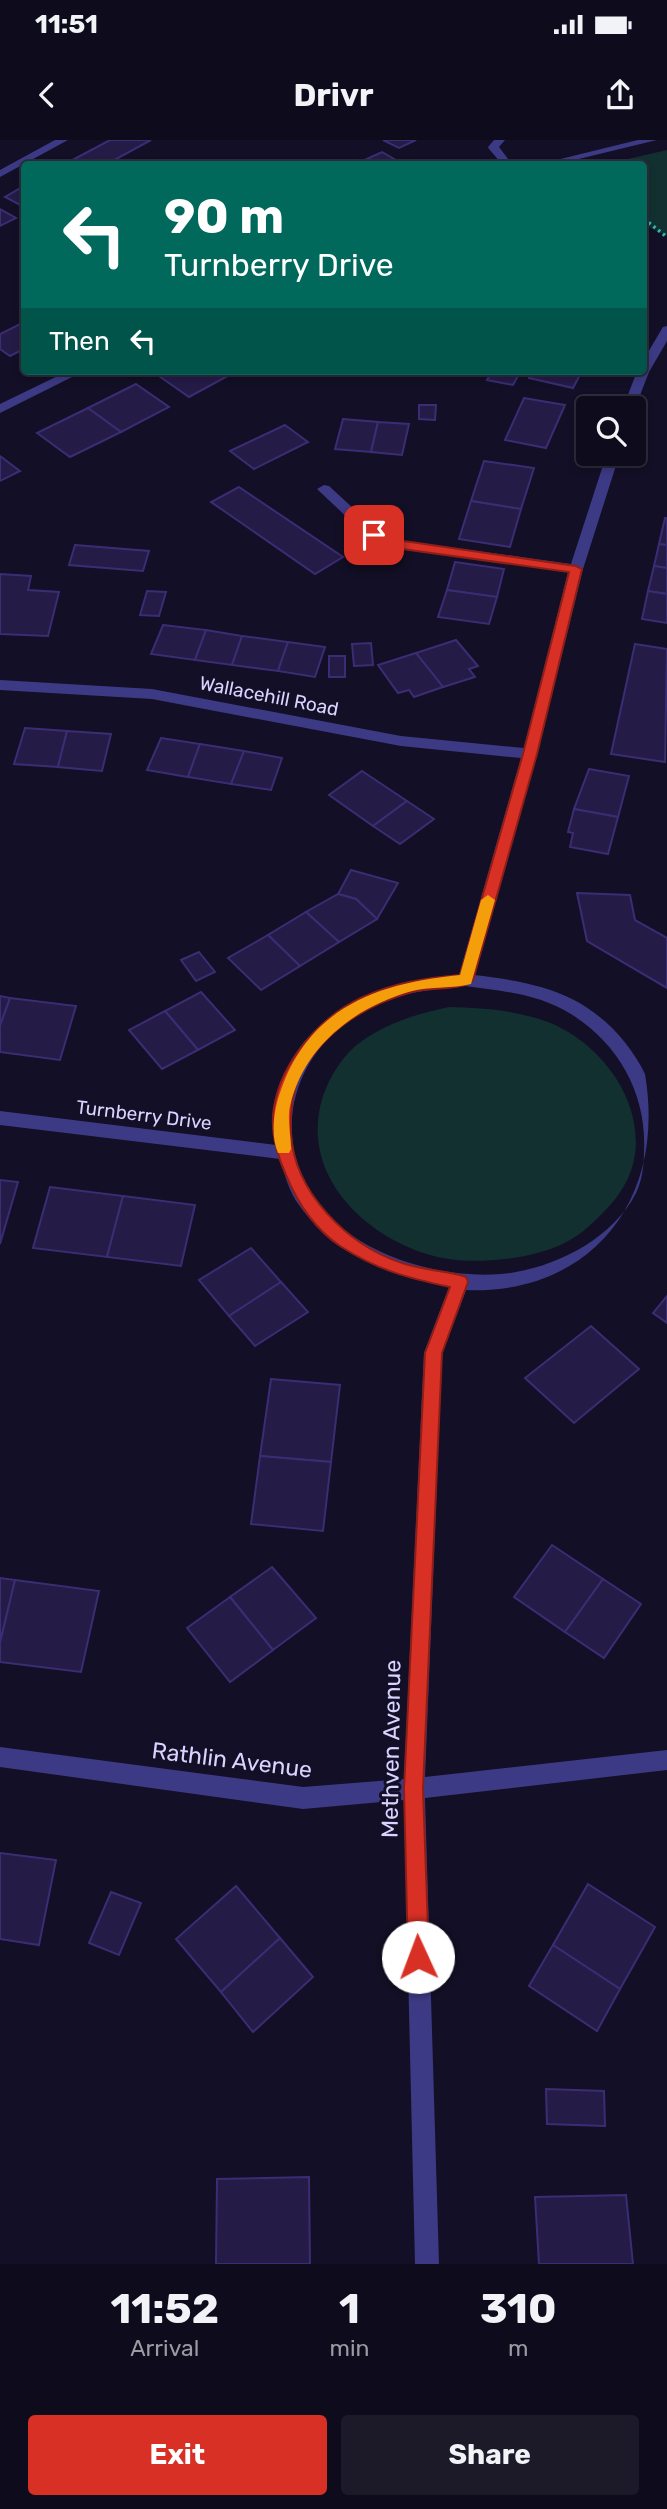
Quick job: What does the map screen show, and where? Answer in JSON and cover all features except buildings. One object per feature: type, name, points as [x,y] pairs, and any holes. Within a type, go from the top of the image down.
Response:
[{"type":"street","points":[[24,161],[62,140]]},
{"type":"street","points":[[500,140],[493,147],[505,161]]},
{"type":"street","points":[[559,161],[652,140]]},
{"type":"street","points":[[0,174],[21,162]]},
{"type":"street","points":[[647,366],[663,346],[667,330]]},
{"type":"street","points":[[0,409],[70,375]]},
{"type":"street","points":[[634,396],[642,375]]},
{"type":"street","points":[[466,980],[530,754],[576,569],[610,466]]},
{"type":"street","points":[[324,489],[374,535],[402,545],[576,569]]},
{"type":"street","name":"Wallacehill Road","points":[[0,685],[152,694],[401,741],[530,754]]},
{"type":"street","points":[[466,980],[524,988],[577,1010],[620,1043],[654,1085],[660,1127],[656,1168],[639,1208],[607,1241],[564,1266],[514,1280],[460,1282],[397,1269],[344,1240],[304,1200],[284,1153],[282,1108],[297,1066],[325,1030],[365,1002],[401,989],[413,985],[466,980]]},
{"type":"street","name":"Turnberry Drive","points":[[0,1118],[284,1153]]},
{"type":"street","name":"Methven Avenue","points":[[427,2264],[414,1789],[433,1353],[460,1282]]},
{"type":"street","name":"Rathlin Avenue","points":[[0,1757],[303,1798],[414,1789],[667,1760]]},
{"type":"path","points":[[647,221],[667,237]]},
{"type":"green space","points":[[667,150],[667,236],[647,226],[647,161],[619,161]]},
{"type":"green space","points":[[449,1007],[511,1012],[548,1022],[568,1032],[603,1061],[627,1099],[634,1120],[636,1142],[633,1164],[626,1183],[608,1207],[579,1235],[549,1250],[527,1256],[476,1261],[427,1254],[379,1231],[358,1214],[340,1195],[327,1173],[320,1149],[318,1123],[323,1096],[338,1066],[355,1046],[372,1034],[415,1016]]},
{"type":"slow traffic","points":[[284,1149],[282,1108],[297,1066],[325,1030],[365,1002],[413,985],[466,980],[488,900]]},
{"type":"route","points":[[374,535],[402,545],[576,569],[530,754],[466,980],[413,985],[365,1002],[325,1030],[297,1066],[282,1108],[284,1153],[304,1200],[344,1240],[397,1269],[460,1282],[433,1353],[414,1789],[418,1957]]}]
